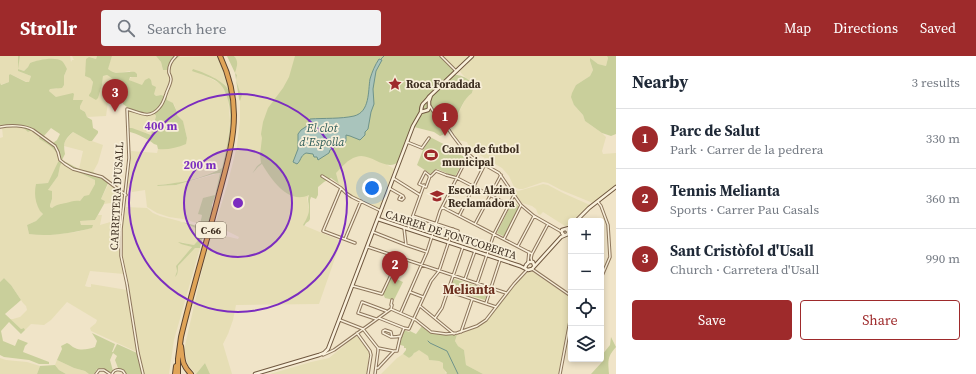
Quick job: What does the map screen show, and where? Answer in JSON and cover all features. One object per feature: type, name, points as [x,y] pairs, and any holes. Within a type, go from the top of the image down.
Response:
[{"type":"highway","name":"C-66","points":[[180,374],[178,365],[178,351],[184,321],[224,176],[233,133],[234,113],[232,94],[221,56]]},
{"type":"highway","name":"C-66","points":[[180,374],[181,346],[229,164],[235,133],[236,112],[234,92],[231,76],[221,56]]},
{"type":"highway","points":[[175,374],[179,340],[184,321]]},
{"type":"highway","points":[[181,346],[183,363],[191,374]]},
{"type":"main road","points":[[255,374],[319,355],[328,350],[413,126],[421,112],[422,104],[472,56]]},
{"type":"main road","points":[[421,112],[426,110],[431,96]]},
{"type":"main road","points":[[425,102],[429,105]]},
{"type":"main road","points":[[422,108],[426,110]]},
{"type":"main road","points":[[579,218],[616,187]]},
{"type":"main road","name":"CARRER DE FONTCOBERTA","points":[[378,219],[526,269]]},
{"type":"main road","points":[[527,263],[526,269],[529,270],[563,232],[568,228]]},
{"type":"main road","points":[[533,262],[533,267]]},
{"type":"main road","name":"CARRER DE FONTCOBERTA","points":[[520,266],[527,263],[537,262]]},
{"type":"street","name":"CARRETERA D'USALL","points":[[143,374],[138,353],[122,256],[121,229],[126,195],[129,152],[127,109],[145,115],[151,115],[157,111],[164,100],[171,80],[169,66],[176,56]]},
{"type":"street","points":[[441,56],[456,71]]},
{"type":"street","points":[[429,105],[441,118],[456,141],[469,154],[501,175],[522,205],[534,216],[563,232]]},
{"type":"street","points":[[426,110],[433,111]]},
{"type":"street","points":[[0,127],[21,126],[30,128],[55,146],[60,160],[65,164],[73,169],[102,177],[126,195]]},
{"type":"street","points":[[407,142],[422,148],[429,138]]},
{"type":"street","points":[[401,313],[427,252],[438,216],[469,154]]},
{"type":"street","points":[[459,216],[485,164]]},
{"type":"street","points":[[429,176],[425,172],[419,184],[426,187],[429,176],[436,170],[457,178],[509,205]]},
{"type":"street","points":[[475,224],[501,175]]},
{"type":"street","points":[[322,176],[349,195],[381,210]]},
{"type":"street","points":[[393,178],[420,195]]},
{"type":"street","points":[[408,229],[424,185]]},
{"type":"street","points":[[341,188],[323,230],[355,243]]},
{"type":"street","points":[[390,188],[401,196]]},
{"type":"street","points":[[477,284],[494,234],[514,195]]},
{"type":"street","points":[[345,239],[361,201]]},
{"type":"street","points":[[597,202],[601,206],[608,225],[610,258],[604,271]]},
{"type":"street","points":[[504,239],[522,205]]},
{"type":"street","points":[[442,207],[532,254]]},
{"type":"street","points":[[413,216],[458,231]]},
{"type":"street","points":[[518,246],[534,216]]},
{"type":"street","points":[[533,262],[531,258],[532,254],[548,224]]},
{"type":"street","points":[[404,228],[406,245]]},
{"type":"street","points":[[379,318],[408,330],[410,328],[431,281],[439,271],[452,229]]},
{"type":"street","points":[[373,232],[427,252]]},
{"type":"street","points":[[368,247],[506,293]]},
{"type":"street","points":[[435,318],[441,310],[462,247]]},
{"type":"street","points":[[465,280],[475,251]]},
{"type":"street","points":[[527,263],[529,252]]},
{"type":"street","points":[[353,286],[382,294],[399,258]]},
{"type":"street","points":[[486,303],[500,260]]},
{"type":"street","points":[[533,267],[568,294]]},
{"type":"street","points":[[391,309],[414,319],[431,332],[454,334],[461,332],[471,329],[486,320],[526,269]]},
{"type":"street","points":[[410,291],[423,297]]},
{"type":"street","points":[[448,291],[496,307]]},
{"type":"street","points":[[461,332],[472,299]]},
{"type":"street","points":[[391,309],[392,300]]},
{"type":"street","points":[[376,319],[358,313],[362,302],[387,312]]},
{"type":"street","points":[[420,306],[454,334]]},
{"type":"street","points":[[328,350],[334,350],[391,309]]},
{"type":"street","points":[[340,320],[363,328],[378,348],[376,374]]},
{"type":"street","points":[[560,374],[569,326]]},
{"type":"street","points":[[376,368],[378,368],[394,351],[397,351],[404,328]]},
{"type":"street","points":[[392,337],[391,332],[385,330],[383,331],[384,335],[392,337],[401,336]]},
{"type":"street","points":[[357,333],[370,351],[371,355],[368,374]]},
{"type":"street","points":[[378,348],[394,351]]},
{"type":"street","points":[[328,350],[334,350]]},
{"type":"street","points":[[96,374],[102,369],[111,374],[117,370],[123,371],[125,374]]},
{"type":"shaded area","points":[[0,56],[18,56],[18,66],[20,56],[70,56],[71,62],[74,60],[72,56],[97,56],[96,59],[89,57],[85,72],[93,82],[91,92],[99,95],[103,76],[107,75],[115,79],[117,82],[123,100],[108,102],[106,116],[87,117],[85,112],[80,109],[80,106],[73,100],[56,97],[49,91],[50,89],[56,89],[64,85],[64,76],[67,69],[36,61],[30,63],[24,71],[18,69],[18,71],[31,76],[29,82],[10,74],[9,82],[0,85]]},
{"type":"shaded area","points":[[112,56],[156,56],[161,62],[163,70],[168,70],[170,75],[172,62],[178,57],[217,56],[226,76],[229,90],[221,82],[204,75],[221,84],[228,98],[230,121],[228,140],[222,168],[204,176],[177,183],[158,185],[176,185],[220,173],[215,195],[199,214],[202,215],[200,224],[190,220],[169,217],[157,213],[147,207],[145,190],[132,192],[131,189],[128,188],[131,151],[157,153],[158,149],[165,149],[187,138],[183,122],[177,115],[174,104],[167,100],[167,97],[161,95],[156,96],[154,94],[151,82],[142,86],[129,80],[132,77],[130,71],[119,73],[107,70]]},
{"type":"shaded area","points":[[234,56],[380,56],[297,139],[257,166],[252,174],[265,162],[307,189],[309,195],[307,198],[309,209],[308,217],[303,225],[341,241],[319,304],[236,305],[233,320],[223,344],[232,374],[210,374],[205,363],[196,374],[188,365],[184,350],[212,233],[238,239],[239,237],[215,225],[237,146],[240,120],[240,99],[244,90],[240,93],[236,80],[237,75],[235,73],[237,67]]},
{"type":"shaded area","points":[[443,56],[470,56],[457,68]]},
{"type":"shaded area","points":[[475,56],[607,56],[606,66],[598,64],[590,59],[593,70],[590,76],[576,85],[574,105],[583,115],[585,121],[606,137],[602,151],[603,154],[616,153],[616,185],[593,203],[543,182],[519,189],[514,187],[509,176],[502,168],[473,152],[467,142],[458,140],[450,127],[465,100],[469,94],[472,93],[474,87],[460,71]]},
{"type":"shaded area","points":[[130,109],[146,113],[153,112],[156,116],[151,135],[129,128],[128,111]]},
{"type":"shaded area","points":[[15,124],[24,127],[28,132],[34,129],[40,134],[39,139],[45,142],[57,153],[61,161],[48,183],[36,184],[41,212],[43,214],[36,221],[27,225],[29,234],[50,235],[76,232],[91,228],[81,225],[80,221],[95,220],[98,215],[102,215],[100,225],[121,219],[119,237],[120,258],[124,274],[90,271],[85,286],[91,287],[91,284],[127,290],[137,352],[91,331],[90,328],[96,323],[97,320],[67,302],[51,320],[44,325],[31,324],[25,330],[24,328],[21,329],[10,319],[20,317],[27,310],[26,306],[11,285],[4,278],[0,282],[0,138],[3,137],[2,128],[0,129],[0,126]]},
{"type":"shaded area","points":[[73,132],[89,141],[103,145],[98,163],[93,172],[79,169],[83,151],[64,146],[65,141]]},
{"type":"shaded area","points":[[362,148],[394,169],[379,209],[344,191],[345,189],[339,184],[335,170]]},
{"type":"shaded area","points":[[61,162],[95,180],[95,184],[89,196],[84,196],[80,201],[67,203],[52,208],[50,205],[52,199],[48,190],[58,176]]},
{"type":"shaded area","points":[[543,184],[590,205],[575,218],[568,218],[568,225],[565,226],[543,212],[540,215],[538,214],[536,209],[532,206],[522,203],[513,190],[518,191]]},
{"type":"shaded area","points":[[108,185],[112,186],[125,196],[124,201],[104,204],[105,201],[101,199]]},
{"type":"shaded area","points":[[126,207],[147,208],[160,216],[179,221],[200,230],[201,237],[194,245],[180,242],[192,247],[176,266],[177,271],[175,277],[178,271],[177,267],[191,251],[195,248],[200,248],[174,340],[169,374],[144,374],[123,257],[122,229]]},
{"type":"shaded area","points":[[528,272],[533,272],[568,296],[568,329],[559,374],[483,374],[466,365],[464,350],[458,346],[455,341],[457,335],[479,326],[486,320],[511,288]]},
{"type":"shaded area","points":[[356,336],[360,339],[369,352],[367,374],[270,374],[329,358]]},
{"type":"shaded area","points":[[419,349],[428,356],[429,360],[443,363],[446,374],[381,374],[403,354],[409,358]]},
{"type":"shaded area","points":[[0,358],[27,362],[40,366],[37,374],[0,374]]},
{"type":"shaded area","points":[[57,360],[90,374],[66,374],[59,370],[55,365]]},
{"type":"green space","points":[[18,56],[20,56],[18,69]]},
{"type":"green space","points":[[97,56],[112,56],[108,69],[111,71],[117,73],[135,72],[137,74],[137,77],[130,77],[129,80],[142,85],[145,80],[149,78],[152,85],[156,87],[154,94],[156,96],[161,95],[167,97],[167,100],[173,103],[177,115],[183,121],[187,138],[186,144],[179,147],[158,149],[157,145],[130,132],[129,128],[132,128],[151,135],[156,116],[153,112],[137,112],[123,104],[120,87],[107,75],[103,76],[98,98],[96,100],[89,96],[93,82],[90,78],[85,76],[86,59],[89,57],[96,59]]},
{"type":"green space","points":[[156,56],[180,56],[173,63],[169,77],[168,70],[163,70],[161,62]]},
{"type":"green space","points":[[227,56],[234,56],[237,60],[235,73]]},
{"type":"green space","points":[[295,56],[442,56],[456,72],[455,75],[469,80],[473,89],[472,93],[464,101],[447,133],[440,136],[434,132],[414,127],[400,160],[395,164],[384,164],[362,156],[353,158],[347,162],[336,173],[339,184],[331,178],[318,187],[318,195],[316,199],[311,197],[310,219],[304,226],[303,225],[309,208],[309,195],[301,197],[287,194],[270,177],[262,164],[252,174],[261,163],[261,134],[268,108],[283,88],[289,77]]},
{"type":"green space","points":[[607,56],[616,56],[616,134],[611,136],[602,133],[585,121],[583,115],[574,105],[571,97],[576,85],[590,76],[593,70],[590,58],[598,64],[606,66]]},
{"type":"green space","points":[[55,59],[62,61],[67,69],[64,76],[64,85],[62,88],[50,89],[49,91],[56,97],[73,93],[73,100],[83,100],[80,109],[92,120],[93,128],[98,131],[92,141],[89,141],[73,132],[65,142],[65,154],[62,160],[79,169],[93,172],[109,181],[101,199],[105,201],[104,204],[95,220],[80,221],[81,225],[93,225],[92,228],[60,234],[29,234],[27,225],[36,221],[43,214],[40,211],[36,201],[36,184],[48,183],[58,162],[61,160],[52,148],[39,139],[40,134],[34,129],[28,132],[22,127],[15,125],[0,126],[0,83],[1,85],[9,82],[10,74],[26,82],[29,82],[31,76],[18,71],[18,69],[24,71],[30,63],[37,61]],"holes":[[[51,128],[60,134],[57,140],[53,143],[44,136]],[[62,162],[95,180],[95,184],[89,195],[84,196],[80,201],[59,204],[52,208],[50,207],[52,191],[48,190],[58,176]]]},
{"type":"green space","points":[[193,69],[218,80],[227,87],[231,99],[231,124],[229,141],[208,226],[200,224],[202,215],[198,214],[203,198],[215,195],[220,173],[176,185],[157,186],[199,178],[222,168],[230,130],[230,110],[228,101],[220,84],[211,78],[192,71]]},
{"type":"green space","points":[[236,80],[240,92],[243,92],[240,101],[239,99]]},
{"type":"green space","points":[[430,137],[465,157],[455,177],[437,169],[431,174],[417,165]]},
{"type":"green space","points":[[513,200],[519,207],[503,236],[497,233]]},
{"type":"green space","points":[[182,222],[205,228],[200,248],[195,248],[178,266],[177,274],[175,277],[177,271],[176,266],[192,247],[178,242],[194,245],[201,237],[200,230]]},
{"type":"green space","points":[[392,277],[403,282],[394,300],[385,298],[383,294]]},
{"type":"green space","points":[[4,278],[11,285],[21,300],[5,314],[21,329],[24,328],[25,330],[21,334],[9,322],[1,331],[3,341],[15,346],[18,339],[28,343],[23,352],[49,362],[49,364],[39,364],[29,360],[4,357],[0,355],[0,282]]},
{"type":"green space","points":[[454,279],[487,289],[485,300],[451,290],[450,289]]},
{"type":"green space","points":[[422,326],[434,333],[457,335],[455,341],[458,346],[464,350],[466,365],[483,374],[446,374],[447,373],[443,368],[443,363],[429,360],[428,356],[419,350],[409,358],[403,354],[406,348],[397,344],[402,329],[416,334]]},
{"type":"green space","points":[[92,333],[115,344],[112,352],[117,344],[137,353],[142,374],[126,374],[123,370],[118,368],[115,360],[117,356],[113,353],[110,360],[113,371],[111,372],[103,369],[97,369],[94,374],[89,374],[57,360],[62,349],[61,346],[67,343],[74,348],[80,349],[95,347],[97,341]]},
{"type":"green space","points":[[611,337],[616,347],[609,359],[609,374],[591,374],[602,362],[604,362],[604,352],[610,345]]},
{"type":"green space","points":[[205,363],[210,374],[196,374]]},
{"type":"green space","points":[[55,365],[59,370],[66,374],[37,374],[40,366]]},
{"type":"water","name":"El clot d'Espolla","points":[[379,59],[382,60],[376,71],[373,89],[374,104],[368,129],[365,132],[365,135],[360,140],[346,135],[346,141],[343,145],[337,146],[330,150],[329,153],[318,160],[313,154],[306,153],[297,164],[293,162],[298,149],[298,134],[307,126],[310,119],[349,117],[359,114],[363,110],[366,106],[370,79]]},
{"type":"waterway","points":[[381,59],[384,56]]},
{"type":"waterway","points":[[428,341],[447,351],[458,374]]},
{"type":"place","name":"Roca Foradada","points":[[395,84]]},
{"type":"place","name":"Sant Cristòfol d'Usall","points":[[115,112]]},
{"type":"place","name":"Parc de Salut","points":[[445,136]]},
{"type":"place","name":"Camp de futbol municipal","points":[[431,155]]},
{"type":"place","name":"Escola Alzina Reclamadora","points":[[437,196]]},
{"type":"place","name":"Tennis Melianta","points":[[395,284]]},
{"type":"district","name":"Melianta","points":[[469,289]]}]
